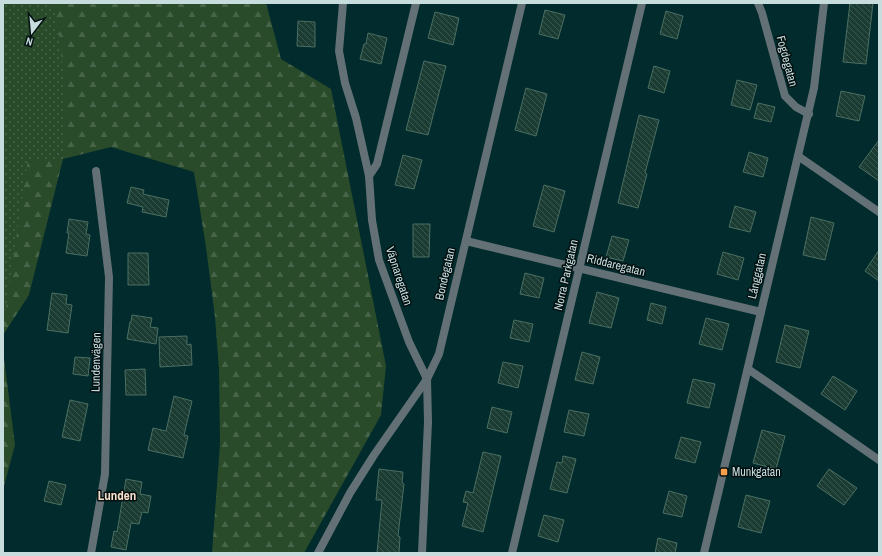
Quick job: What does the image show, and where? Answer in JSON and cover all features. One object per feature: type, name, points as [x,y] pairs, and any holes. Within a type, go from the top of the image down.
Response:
[{"type":"street","name":"Väpnaregatan","points":[[343,3],[339,52],[345,83],[356,118],[369,176],[372,220],[379,260],[409,342],[427,379]]},
{"type":"street","points":[[369,176],[377,164],[416,3]]},
{"type":"street","name":"Bondegatan","points":[[422,553],[428,422],[427,379],[439,354],[522,3]]},
{"type":"street","name":"Norra Parkgatan","points":[[512,553],[642,3]]},
{"type":"street","name":"Fogdegatan","points":[[758,3],[785,96],[796,107],[809,114]]},
{"type":"street","name":"Långgatan","points":[[704,553],[809,114],[814,88],[824,3]]},
{"type":"street","points":[[798,156],[879,212]]},
{"type":"street","name":"Lundenvägen","points":[[91,553],[106,474],[109,277],[96,171]]},
{"type":"street","name":"Riddaregatan","points":[[466,241],[761,312]]},
{"type":"street","points":[[748,369],[879,460]]},
{"type":"street","points":[[318,553],[350,493],[374,455],[427,379]]},
{"type":"green space","points":[[3,3],[266,3],[281,59],[331,89],[386,366],[381,415],[304,553],[212,553],[220,444],[219,369],[215,317],[194,172],[111,147],[63,159],[29,295],[3,335]]},
{"type":"green space","points":[[3,3],[53,3],[59,34],[65,92],[63,159],[28,159],[3,327]]},
{"type":"green space","points":[[3,350],[15,445],[3,490]]},
{"type":"building","points":[[850,3],[873,3],[866,64],[843,62]]},
{"type":"building","points":[[545,10],[565,15],[558,39],[539,34]]},
{"type":"building","points":[[666,11],[683,16],[677,39],[660,34]]},
{"type":"building","points":[[435,12],[459,18],[453,45],[428,38]]},
{"type":"building","points":[[298,21],[315,22],[315,47],[297,46]]},
{"type":"building","points":[[368,33],[387,38],[381,64],[360,59],[364,44],[366,44]]},
{"type":"building","points":[[424,61],[446,66],[428,135],[406,130]]},
{"type":"building","points":[[654,66],[670,71],[664,93],[648,88]]},
{"type":"building","points":[[737,80],[757,85],[750,110],[731,105]]},
{"type":"building","points":[[526,88],[547,94],[536,136],[515,130]]},
{"type":"building","points":[[841,91],[865,96],[859,121],[836,116]]},
{"type":"building","points":[[758,103],[775,107],[771,122],[754,118]]},
{"type":"building","points":[[639,115],[659,120],[645,173],[647,174],[638,208],[618,203]]},
{"type":"building","points":[[879,140],[879,181],[859,167]]},
{"type":"building","points":[[749,152],[768,158],[763,177],[743,172]]},
{"type":"building","points":[[403,155],[422,160],[414,189],[395,185]]},
{"type":"building","points":[[544,185],[565,191],[554,232],[533,226]]},
{"type":"building","points":[[131,187],[144,190],[143,194],[169,200],[166,217],[142,212],[143,207],[127,203]]},
{"type":"building","points":[[735,206],[756,212],[750,232],[729,227]]},
{"type":"building","points":[[811,217],[834,223],[825,260],[803,255]]},
{"type":"building","points":[[69,219],[88,222],[86,234],[90,235],[87,256],[66,253],[69,233],[67,233]]},
{"type":"building","points":[[413,224],[430,224],[429,257],[413,257]]},
{"type":"building","points":[[612,236],[629,240],[623,261],[606,257]]},
{"type":"building","points":[[879,250],[879,281],[865,271]]},
{"type":"building","points":[[723,252],[744,258],[738,280],[717,274]]},
{"type":"building","points":[[128,253],[148,253],[149,285],[128,285]]},
{"type":"building","points":[[525,273],[544,278],[539,298],[520,294]]},
{"type":"building","points":[[597,292],[619,298],[611,328],[589,323]]},
{"type":"building","points":[[52,293],[67,295],[66,304],[72,305],[68,333],[47,330]]},
{"type":"building","points":[[651,303],[666,307],[662,324],[647,320]]},
{"type":"building","points":[[132,315],[152,318],[150,327],[158,328],[156,344],[127,339]]},
{"type":"building","points":[[706,318],[729,324],[722,350],[699,344]]},
{"type":"building","points":[[514,320],[533,324],[529,342],[510,338]]},
{"type":"building","points":[[785,325],[809,331],[800,368],[776,362]]},
{"type":"building","points":[[187,336],[187,345],[191,344],[192,365],[160,367],[159,337]]},
{"type":"building","points":[[582,352],[600,357],[593,384],[575,380]]},
{"type":"building","points":[[75,357],[90,358],[88,376],[73,374]]},
{"type":"building","points":[[503,362],[523,366],[518,388],[498,383]]},
{"type":"building","points":[[145,369],[146,395],[126,395],[125,370]]},
{"type":"building","points":[[833,376],[857,391],[845,410],[821,394]]},
{"type":"building","points":[[693,379],[715,384],[709,408],[687,403]]},
{"type":"building","points":[[174,396],[192,401],[184,435],[188,436],[183,458],[148,450],[153,428],[166,431]]},
{"type":"building","points":[[70,400],[88,404],[80,441],[62,437]]},
{"type":"building","points":[[492,407],[512,412],[507,433],[487,428]]},
{"type":"building","points":[[569,410],[589,414],[584,436],[564,432]]},
{"type":"building","points":[[762,430],[785,436],[776,469],[753,463]]},
{"type":"building","points":[[681,437],[701,442],[695,463],[675,458]]},
{"type":"building","points":[[483,452],[501,456],[483,532],[462,526],[468,503],[463,502],[466,491],[473,493]]},
{"type":"building","points":[[563,456],[576,459],[567,493],[550,489],[557,462],[562,463]]},
{"type":"building","points":[[379,469],[403,472],[402,483],[404,484],[398,536],[400,537],[399,553],[377,553],[382,500],[376,500]]},
{"type":"building","points":[[829,469],[857,488],[844,505],[817,486]]},
{"type":"building","points":[[126,479],[142,482],[140,494],[151,496],[148,513],[142,512],[139,524],[131,523],[126,550],[111,547],[114,531],[117,532]]},
{"type":"building","points":[[49,481],[66,485],[61,505],[44,501]]},
{"type":"building","points":[[669,491],[687,496],[682,517],[663,513]]},
{"type":"building","points":[[746,495],[770,501],[761,533],[738,527]]},
{"type":"building","points":[[544,515],[564,520],[558,542],[538,536]]},
{"type":"building","points":[[658,538],[677,543],[675,553],[655,553]]},
{"type":"place","name":"Munkgatan","points":[[724,472]]},
{"type":"district","name":"Lunden","points":[[117,495]]}]
